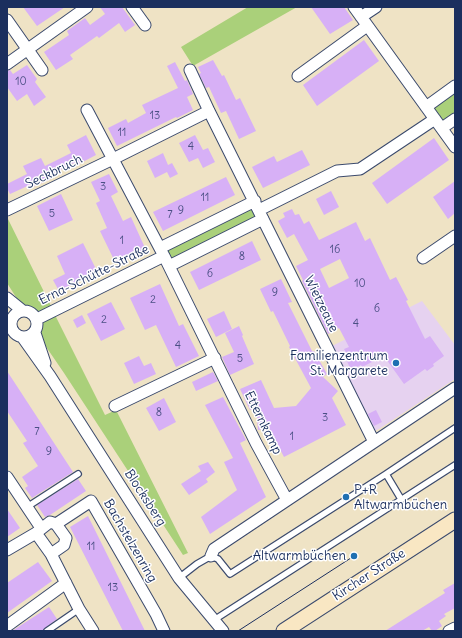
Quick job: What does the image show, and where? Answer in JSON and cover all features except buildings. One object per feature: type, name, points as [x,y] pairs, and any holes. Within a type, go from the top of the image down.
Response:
[{"type":"main road","name":"Kircher Straße","points":[[284,631],[455,520]]},
{"type":"street","points":[[7,64],[87,7]]},
{"type":"street","points":[[132,7],[145,25]]},
{"type":"street","points":[[354,7],[455,147]]},
{"type":"street","points":[[298,76],[364,22],[376,7]]},
{"type":"street","points":[[7,20],[42,70]]},
{"type":"street","points":[[190,70],[259,210]]},
{"type":"street","points":[[426,107],[455,86]]},
{"type":"street","points":[[87,110],[164,257]]},
{"type":"street","name":"Seckbruch","points":[[7,210],[210,111]]},
{"type":"street","points":[[438,124],[455,118]]},
{"type":"street","name":"Erna-Schütte-Straße","points":[[37,319],[337,171],[360,169],[438,124]]},
{"type":"street","name":"Erna-Schütte-Straße","points":[[164,257],[259,210]]},
{"type":"street","name":"Wietzeaue","points":[[259,210],[374,442]]},
{"type":"street","points":[[423,258],[455,236]]},
{"type":"street","name":"Etternkamp","points":[[164,257],[256,443],[287,500]]},
{"type":"street","points":[[7,298],[23,311],[30,313],[37,319]]},
{"type":"street","name":"Blocksberg","points":[[23,311],[15,315],[10,315],[12,330],[15,336],[50,376],[179,578],[223,631]]},
{"type":"street","name":"Blocksberg","points":[[37,319],[38,324],[35,333],[50,376]]},
{"type":"street","points":[[15,336],[31,336],[35,333]]},
{"type":"street","points":[[115,406],[215,358]]},
{"type":"street","points":[[211,556],[214,549],[455,388]]},
{"type":"street","points":[[7,477],[27,507],[79,609],[93,631]]},
{"type":"street","name":"Bachstelzenring","points":[[7,550],[50,522],[56,524],[91,501],[156,614],[164,631]]},
{"type":"street","points":[[51,554],[64,545],[66,538],[56,524]]},
{"type":"street","points":[[7,626],[66,583]]},
{"type":"street","points":[[449,631],[455,628]]},
{"type":"lane","points":[[179,578],[197,564],[211,556],[218,559],[230,574],[455,428]]},
{"type":"lane","points":[[214,620],[455,465]]},
{"type":"lane","points":[[27,507],[78,474]]},
{"type":"lane","points":[[386,474],[401,499]]},
{"type":"lane","points":[[47,631],[79,609]]},
{"type":"shaded area","name":"Familienzentrum St. Margarete","points":[[422,301],[455,345],[455,379],[374,431],[330,347]]},
{"type":"green space","points":[[248,7],[297,7],[193,66],[181,47]]},
{"type":"green space","points":[[455,89],[455,116],[442,125],[429,108]]},
{"type":"green space","points":[[253,204],[260,217],[171,262],[165,249]]},
{"type":"green space","points":[[7,217],[52,308],[41,315],[32,308],[21,305],[7,283]]},
{"type":"green space","points":[[55,315],[105,415],[116,410],[188,553],[183,555],[38,335],[41,321]]},
{"type":"tram line","points":[[238,631],[354,556]]},
{"type":"place","name":"Familienzentrum St. Margarete","points":[[396,363]]},
{"type":"place","name":"P+R Altwarmbüchen","points":[[346,497]]},
{"type":"place","name":"Altwarmbüchen","points":[[354,556]]}]
